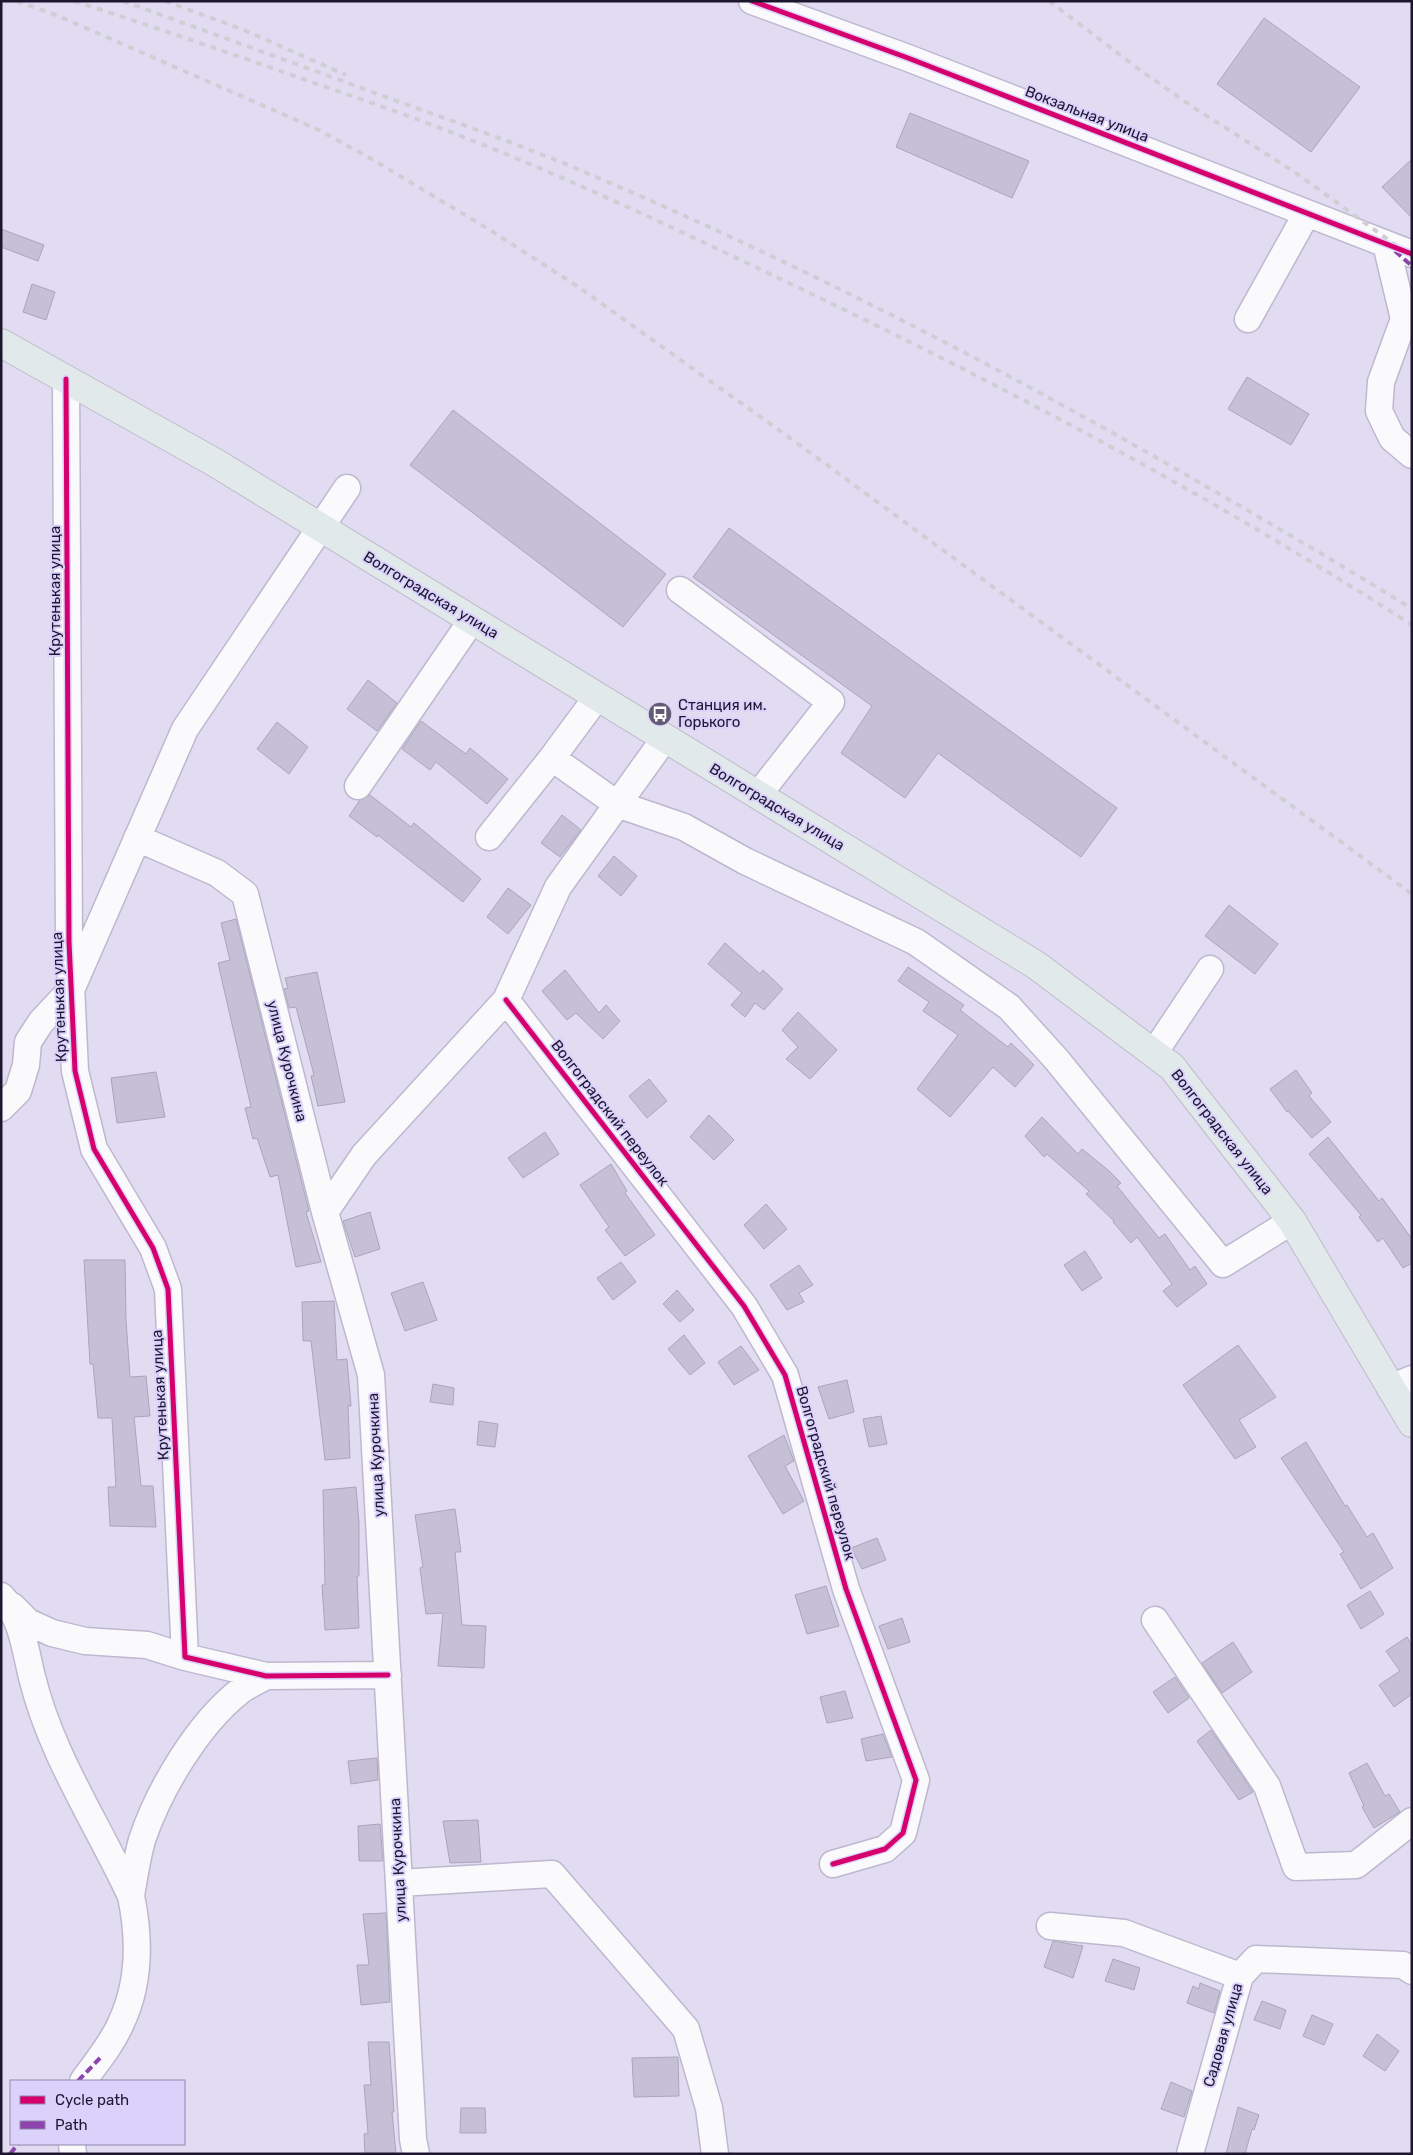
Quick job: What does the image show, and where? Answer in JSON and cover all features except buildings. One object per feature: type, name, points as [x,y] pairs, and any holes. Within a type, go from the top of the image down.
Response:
[{"type":"main road","name":"Волгоградская улица","points":[[1,343],[214,462],[1036,965],[1154,1053],[1172,1067],[1292,1221],[1401,1384],[1412,1423]]},
{"type":"street","name":"Вокзальная улица","points":[[752,1],[908,58],[1412,254]]},
{"type":"street","points":[[1248,319],[1307,213]]},
{"type":"street","points":[[1386,244],[1404,319],[1381,382],[1379,411],[1392,438],[1412,456]]},
{"type":"street","name":"Крутенькая улица","points":[[66,379],[69,932],[75,1071],[94,1149],[153,1248],[168,1288],[185,1658]]},
{"type":"street","points":[[1,1108],[18,1091],[26,1065],[28,1042],[41,1022],[71,990],[185,729],[348,488]]},
{"type":"street","points":[[680,590],[831,702],[758,795]]},
{"type":"street","points":[[358,786],[472,620]]},
{"type":"street","points":[[489,837],[552,758],[597,696]]},
{"type":"street","points":[[325,1212],[364,1155],[506,1000],[558,887],[665,738]]},
{"type":"street","points":[[552,758],[617,804],[684,827],[745,861],[916,942],[1010,1007],[1056,1059],[1223,1264],[1292,1221]]},
{"type":"street","name":"улица Курочкина","points":[[137,838],[217,873],[245,894],[325,1212],[371,1375],[413,2129],[416,2154]]},
{"type":"street","points":[[1154,1053],[1210,969]]},
{"type":"street","name":"Волгоградский переулок","points":[[506,1000],[744,1306],[785,1375],[846,1588],[916,1780],[903,1833],[885,1849],[833,1864]]},
{"type":"street","points":[[5,1600],[28,1622],[52,1633],[85,1641],[147,1645],[185,1658],[266,1676],[388,1675]]},
{"type":"street","points":[[5,1600],[23,1635],[48,1731],[131,1896],[137,1924],[136,1977],[121,2024],[84,2080]]},
{"type":"street","points":[[1155,1620],[1267,1786],[1296,1867],[1356,1865],[1412,1821]]},
{"type":"street","points":[[131,1896],[142,1840],[154,1810],[176,1769],[218,1712],[241,1691],[266,1676]]},
{"type":"street","points":[[399,1882],[552,1874],[686,2029],[709,2108],[715,2154]]},
{"type":"street","points":[[1050,1926],[1124,1933],[1240,1976]]},
{"type":"street","name":"Садовая улица","points":[[1190,2154],[1240,1976],[1256,1959],[1403,1965],[1412,1971]]},
{"type":"railway","points":[[17,1],[56,15],[319,130],[375,161],[490,230],[577,286],[790,438],[1412,894]]},
{"type":"railway","points":[[74,1],[417,119],[524,161],[659,221],[873,324],[1030,403],[1261,532],[1412,625]]},
{"type":"railway","points":[[123,1],[528,149],[654,202],[732,238],[887,313],[1040,393],[1246,509],[1412,609]]},
{"type":"railway","points":[[165,1],[244,30],[346,75]]},
{"type":"railway","points":[[1049,1],[1144,73],[1296,173],[1412,257]]},
{"type":"marked path","points":[[1395,251],[1412,266]]},
{"type":"marked path","points":[[79,2080],[100,2058]]},
{"type":"marked path","points":[[10,2154],[17,2145]]},
{"type":"cycle path","points":[[752,1],[908,58],[1412,254]]},
{"type":"cycle path","points":[[66,379],[69,942],[75,1071],[94,1149],[153,1248],[168,1289],[185,1657],[266,1676],[388,1675]]},
{"type":"cycle path","points":[[506,1000],[744,1306],[785,1375],[846,1589],[916,1780],[903,1833],[885,1849],[833,1864]]},
{"type":"place","name":"Станция им. Горького","points":[[660,714]]}]
